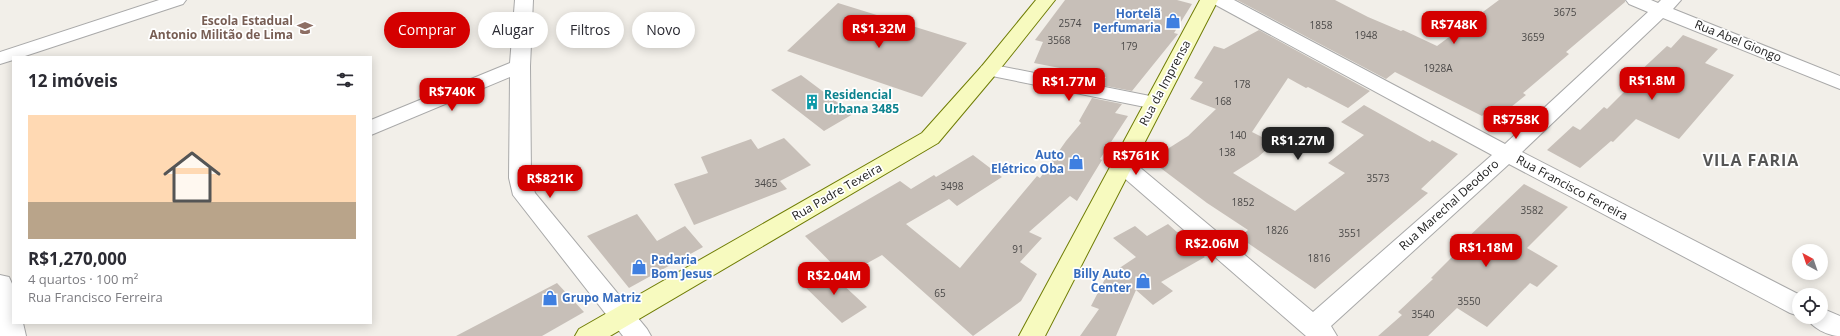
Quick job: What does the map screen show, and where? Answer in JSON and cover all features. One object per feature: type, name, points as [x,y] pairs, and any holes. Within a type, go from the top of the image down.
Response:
[{"type":"main road","name":"Rua Padre Texeira","points":[[588,336],[930,138],[989,70],[1046,0]]},
{"type":"main road","name":"Rua da Imprensa","points":[[1032,336],[1209,0]]},
{"type":"street","points":[[0,58],[177,0]]},
{"type":"street","points":[[524,0],[520,66],[520,178],[524,195],[638,336]]},
{"type":"street","name":"Rua Francisco Ferreira","points":[[1220,0],[1507,154],[1792,302]]},
{"type":"street","name":"Rua Abel Giongo","points":[[1635,0],[1666,5],[1840,83]]},
{"type":"street","name":"Rua Marechal Deodoro","points":[[1319,331],[1666,5]]},
{"type":"street","points":[[372,128],[520,66]]},
{"type":"street","points":[[989,70],[1155,103]]},
{"type":"street","points":[[1123,165],[1319,331]]},
{"type":"street","points":[[12,278],[0,284],[13,336]]},
{"type":"street","points":[[1828,322],[1840,328]]},
{"type":"building","points":[[1065,0],[1177,0],[1192,4],[1174,33],[1178,34],[1132,91],[1101,85],[1106,77],[1034,63],[1043,42],[1035,40]]},
{"type":"building","points":[[1237,0],[1335,0],[1368,17],[1401,31],[1403,30],[1437,46],[1499,0],[1625,0],[1625,2],[1566,52],[1569,54],[1523,93],[1526,95],[1496,119],[1485,113],[1482,116],[1395,72],[1386,79]]},
{"type":"building","points":[[838,3],[967,43],[922,97],[787,51]]},
{"type":"building","points":[[1259,30],[1370,91],[1348,108],[1288,78],[1252,132],[1274,143],[1258,157],[1233,173],[1295,211],[1345,173],[1328,163],[1364,135],[1341,122],[1364,105],[1430,142],[1432,140],[1458,154],[1421,189],[1428,193],[1315,289],[1239,237],[1248,230],[1207,203],[1150,160],[1188,136],[1216,109],[1190,99],[1203,82],[1194,78],[1214,46],[1224,49]]},
{"type":"building","points":[[1683,35],[1718,49],[1705,63],[1734,75],[1679,139],[1636,119],[1613,142],[1611,141],[1580,168],[1547,150],[1573,126],[1580,130],[1604,107],[1607,109],[1641,75],[1637,74],[1667,46],[1671,48]]},
{"type":"building","name":"Residencial Urbana 3485","points":[[801,75],[853,114],[824,131],[771,90]]},
{"type":"building","points":[[1092,98],[1122,104],[1115,113],[1128,116],[1100,159],[1102,160],[1077,201],[1070,196],[1029,232],[1042,238],[1020,262],[1037,274],[1021,301],[973,336],[882,255],[844,276],[805,236],[900,181],[911,189],[934,175],[936,177],[973,155],[1002,177],[957,206],[949,199],[906,224],[960,268],[1037,176],[1040,178],[1066,141],[1081,123],[1079,121]]},
{"type":"building","points":[[784,138],[811,165],[780,181],[787,189],[694,225],[674,184],[708,173],[701,157],[751,139],[758,149]]},
{"type":"building","points":[[1524,184],[1568,207],[1527,248],[1558,266],[1537,287],[1530,283],[1487,327],[1457,308],[1428,336],[1378,336],[1402,315],[1398,312],[1433,279],[1431,278],[1465,244],[1462,243]]},
{"type":"building","name":"Padaria Bom Jesus","points":[[637,214],[657,241],[685,226],[703,247],[629,288],[587,236]]},
{"type":"building","points":[[1168,224],[1205,257],[1161,282],[1173,291],[1153,305],[1136,290],[1116,336],[1080,336],[1099,309],[1091,306],[1106,277],[1136,257],[1113,238],[1135,226],[1147,236]]},
{"type":"building","points":[[826,269],[867,307],[842,323],[802,284]]},
{"type":"building","name":"Grupo Matriz","points":[[557,283],[584,312],[542,336],[456,336]]},
{"type":"place","name":"Hortelã Perfumaria","points":[[1173,21]]},
{"type":"place","name":"Escola Estadual Antonio Militão de Lima","points":[[305,28]]},
{"type":"place","name":"Residencial Urbana 3485","points":[[812,102]]},
{"type":"place","name":"Auto Elétrico Oba","points":[[1076,162]]},
{"type":"place","name":"Padaria Bom Jesus","points":[[639,267]]},
{"type":"place","name":"Billy Auto Center","points":[[1143,281]]},
{"type":"place","name":"Grupo Matriz","points":[[550,298]]},
{"type":"district","name":"VILA FARIA","points":[[1751,160]]}]
